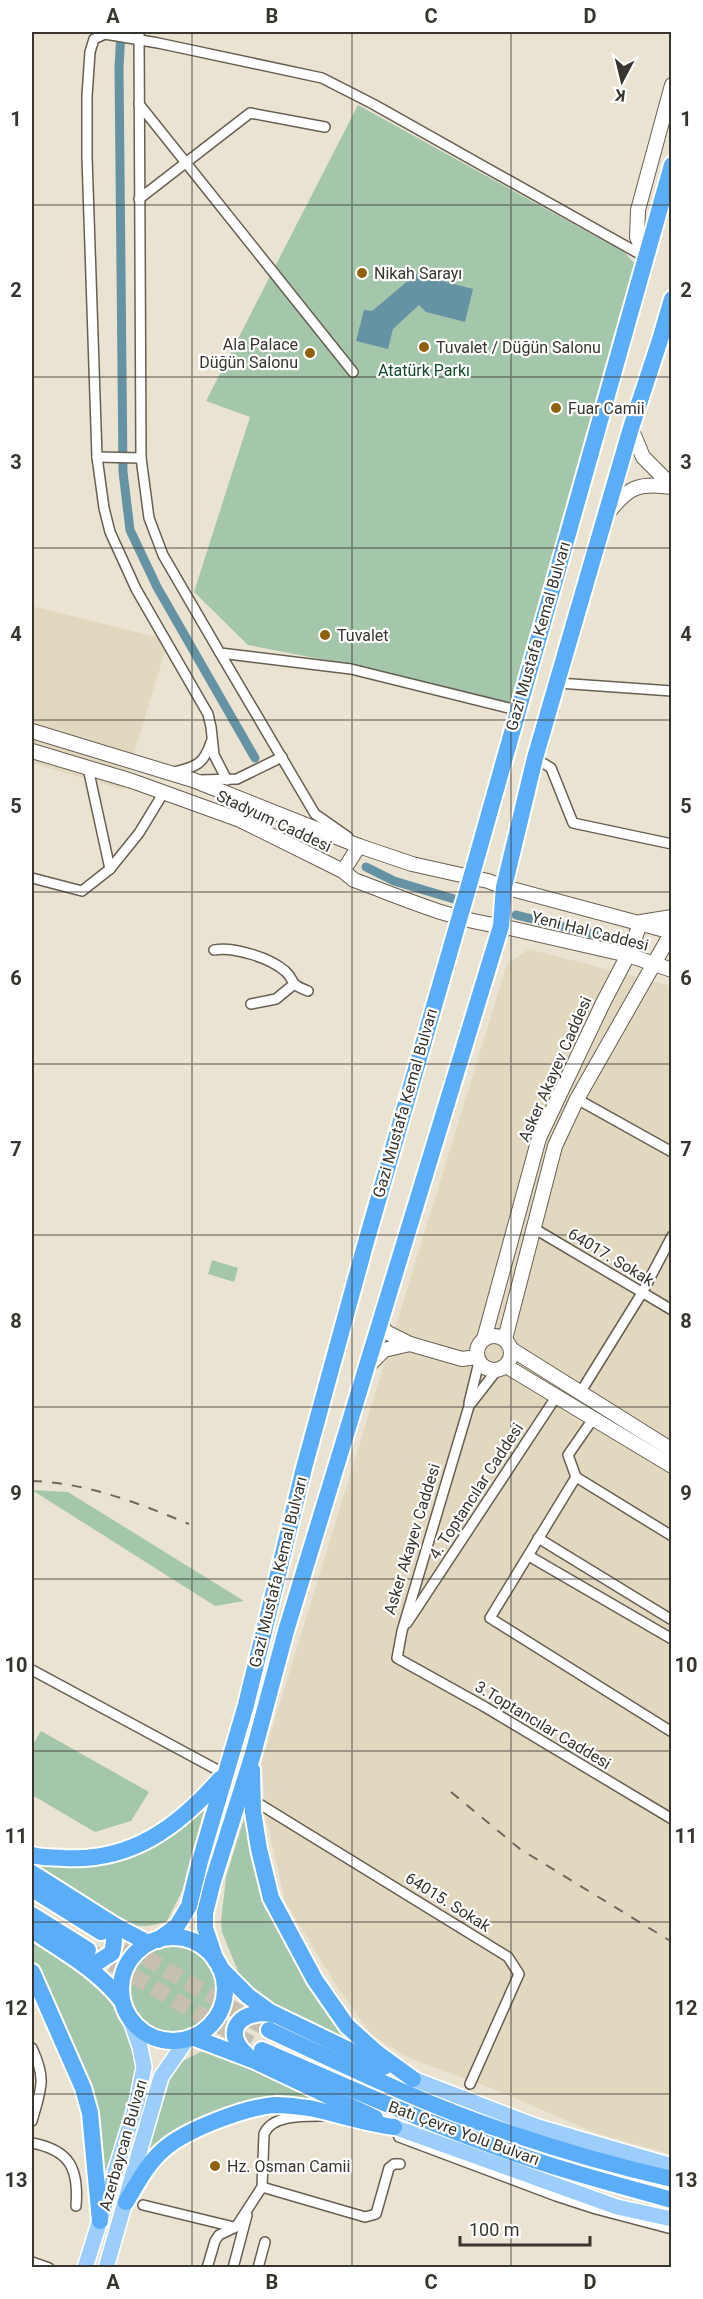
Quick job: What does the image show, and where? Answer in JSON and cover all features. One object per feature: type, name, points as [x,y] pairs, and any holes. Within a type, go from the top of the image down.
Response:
[{"type":"highway","name":"Gazi Mustafa Kemal Bulvarı","points":[[153,1942],[177,1926],[189,1906],[246,1705],[304,1468],[364,1249],[672,165]]},
{"type":"highway","name":"Gazi Mustafa Kemal Bulvarı","points":[[218,1964],[205,1928],[205,1913],[229,1825],[253,1754],[286,1631],[501,926],[504,887],[535,759],[631,428],[672,299]]},
{"type":"highway","points":[[253,1754],[253,1800],[259,1849],[271,1898],[315,1980],[347,2026],[382,2057],[413,2079]]},
{"type":"highway","points":[[32,1855],[75,1859],[106,1855],[148,1841],[161,1834],[198,1805],[225,1774]]},
{"type":"highway","points":[[32,1873],[104,1927],[112,1928],[114,1937],[111,1953],[98,1962],[32,1930]]},
{"type":"highway","points":[[32,1889],[104,1927],[153,1942]]},
{"type":"highway","points":[[32,1915],[85,1956],[122,2002],[130,2018],[143,2032],[160,2039],[190,2038],[209,2026],[220,2009],[225,1990],[218,1964],[205,1948],[185,1939],[171,1938],[153,1942],[135,1954],[124,1970],[121,1989],[122,2002]]},
{"type":"highway","name":"Batı Çevre Yolu Bulvarı","points":[[218,1964],[248,1996],[279,2016],[337,2046],[413,2079]]},
{"type":"highway","points":[[32,1972],[83,2088],[90,2114],[100,2221]]},
{"type":"highway","points":[[258,2056],[236,2043],[237,2025],[242,2019],[264,2012],[279,2016]]},
{"type":"highway","name":"Batı Çevre Yolu Bulvarı","points":[[269,2030],[422,2099],[504,2131],[579,2156],[672,2179]]},
{"type":"highway","name":"Batı Çevre Yolu Bulvarı","points":[[190,2038],[258,2056],[491,2145],[558,2168],[672,2200]]},
{"type":"highway","name":"Batı Çevre Yolu Bulvarı","points":[[258,2056],[394,2127]]},
{"type":"highway","points":[[126,2202],[150,2164],[178,2138],[252,2110],[277,2105],[309,2108],[394,2127]]},
{"type":"main road","points":[[85,2268],[137,2102],[144,2067],[130,2018]]},
{"type":"main road","name":"Azerbaycan Bulvarı","points":[[106,2268],[161,2077],[190,2038]]},
{"type":"main road","points":[[413,2079],[538,2127],[672,2166]]},
{"type":"main road","points":[[394,2127],[617,2206],[672,2219]]},
{"type":"street","points":[[227,780],[214,755],[208,714],[136,589],[117,548],[104,508],[97,457],[87,169],[87,96],[90,52],[94,39],[105,34],[136,37],[322,78],[373,104],[645,257]]},
{"type":"street","points":[[136,37],[139,104],[141,458],[149,518],[163,555],[315,814],[359,846],[343,871]]},
{"type":"street","points":[[645,257],[637,237],[638,210],[672,85]]},
{"type":"street","points":[[139,104],[353,372]]},
{"type":"street","points":[[139,199],[250,113],[325,127]]},
{"type":"street","name":"Gazi Mustafa Kemal Bulvarı","points":[[660,340],[672,325]]},
{"type":"street","points":[[631,428],[643,457],[672,486]]},
{"type":"street","points":[[97,457],[141,458]]},
{"type":"street","points":[[606,514],[621,496],[631,489],[650,484],[672,486]]},
{"type":"street","points":[[220,653],[351,669],[517,710]]},
{"type":"street","points":[[558,683],[672,691]]},
{"type":"street","name":"Stadyum Caddesi","points":[[32,731],[193,780],[359,846],[412,864],[488,880],[504,887]]},
{"type":"street","points":[[170,773],[192,768],[202,761],[213,737]]},
{"type":"street","name":"Stadyum Caddesi","points":[[32,751],[164,792],[240,820],[343,871],[354,880],[480,924],[501,926]]},
{"type":"street","points":[[193,780],[237,779],[282,757]]},
{"type":"street","points":[[535,759],[551,768],[573,824],[672,844]]},
{"type":"street","points":[[88,768],[110,869]]},
{"type":"street","points":[[32,878],[82,891],[110,869],[140,833],[164,792]]},
{"type":"street","name":"Yeni Hal Caddesi","points":[[504,887],[672,932]]},
{"type":"street","points":[[641,922],[672,917]]},
{"type":"street","name":"Asker Akayev Caddesi","points":[[478,1359],[478,1347],[484,1339],[539,1138],[628,955],[641,922]]},
{"type":"street","name":"Yeni Hal Caddesi","points":[[501,926],[628,955],[672,970]]},
{"type":"street","name":"Asker Akayev Caddesi","points":[[397,1658],[402,1631],[469,1406],[511,1358],[508,1344],[555,1146],[577,1099],[672,932]]},
{"type":"street","points":[[214,950],[231,948],[261,958],[285,971],[293,985],[309,991]]},
{"type":"street","points":[[250,1004],[276,999],[293,985]]},
{"type":"street","points":[[577,1099],[672,1152]]},
{"type":"street","name":"64017. Sokak","points":[[535,1229],[672,1310]]},
{"type":"street","points":[[580,1393],[642,1293],[672,1236]]},
{"type":"street","points":[[380,1322],[386,1332],[410,1344],[462,1359],[478,1359],[487,1368],[501,1368],[556,1397],[672,1466]]},
{"type":"street","points":[[484,1339],[496,1335],[580,1393],[672,1450]]},
{"type":"street","points":[[366,1368],[384,1350],[410,1344]]},
{"type":"street","points":[[469,1406],[478,1359]]},
{"type":"street","name":"4. Toptancılar Caddesi","points":[[402,1631],[556,1397]]},
{"type":"street","points":[[593,1419],[568,1455],[576,1477],[672,1536]]},
{"type":"street","points":[[576,1477],[490,1618],[672,1732]]},
{"type":"street","points":[[537,1538],[672,1620]]},
{"type":"street","points":[[529,1556],[672,1639]]},
{"type":"street","name":"3.Toptancılar Caddesi","points":[[397,1658],[485,1707],[672,1820]]},
{"type":"street","points":[[32,1670],[225,1774]]},
{"type":"street","name":"64015. Sokak","points":[[253,1800],[508,1957],[519,1974],[470,2084]]},
{"type":"street","points":[[32,2048],[38,2060],[42,2084],[32,2121]]},
{"type":"street","points":[[207,2268],[219,2235],[236,2227],[262,2187],[264,2134],[267,2126],[276,2121],[293,2118],[338,2116]]},
{"type":"street","points":[[394,2127],[399,2137],[523,2184],[596,2209],[672,2229]]},
{"type":"street","points":[[32,2143],[51,2149],[67,2158],[76,2177],[76,2206]]},
{"type":"street","points":[[262,2187],[365,2217],[375,2214],[389,2168],[394,2164],[400,2164]]},
{"type":"street","points":[[143,2205],[236,2227]]},
{"type":"street","points":[[233,2268],[247,2211]]},
{"type":"street","points":[[258,2268],[265,2242]]},
{"type":"street","points":[[32,2262],[49,2268]]},
{"type":"shaded area","points":[[32,606],[159,638],[166,648],[123,790],[32,763]]},
{"type":"shaded area","points":[[529,949],[671,986],[671,2154],[595,2133],[491,2088],[411,2059],[372,2036],[334,1982],[285,1901],[267,1821],[261,1765],[507,964]]},
{"type":"green space","name":"Atatürk Parkı","points":[[358,105],[624,252],[639,268],[517,710],[351,665],[248,645],[194,592],[250,417],[206,401]]},
{"type":"green space","points":[[212,1260],[238,1268],[234,1282],[208,1274]]},
{"type":"green space","points":[[32,1490],[68,1492],[244,1601],[215,1606]]},
{"type":"green space","points":[[41,1731],[149,1792],[131,1821],[95,1832],[32,1795],[32,1746]]},
{"type":"green space","points":[[205,1806],[182,1891],[167,1921],[162,1923],[146,1926],[126,1924],[32,1864],[35,1861],[79,1864]]},
{"type":"green space","points":[[244,1819],[247,1822],[261,1881],[366,2049],[297,2019],[244,1986],[222,1932],[221,1922],[226,1877]]},
{"type":"green space","points":[[32,1939],[86,1972],[116,2002],[129,2034],[138,2069],[106,2183],[96,2118],[32,1957]]},
{"type":"green space","points":[[174,1942],[191,1946],[206,1956],[216,1971],[220,1988],[216,2005],[206,2020],[191,2030],[174,2034],[157,2030],[142,2020],[132,2005],[128,1988],[132,1971],[142,1956],[157,1946]]},
{"type":"green space","points":[[200,2052],[219,2053],[354,2115],[260,2100],[145,2162],[172,2073],[183,2061]]},
{"type":"water","points":[[416,274],[473,289],[465,322],[426,312],[419,305],[393,329],[388,349],[356,341],[364,310],[372,311]]},
{"type":"waterway","points":[[121,32],[119,67],[123,472],[130,530],[157,587],[255,758]]},
{"type":"waterway","points":[[366,867],[394,881],[454,899]]},
{"type":"waterway","points":[[516,915],[626,942]]},
{"type":"tunnel","points":[[104,1933],[269,2030]]},
{"type":"tunnel","points":[[91,1952],[262,2050]]},
{"type":"railway","points":[[32,1481],[73,1486],[112,1495],[189,1524]]},
{"type":"railway","points":[[451,1792],[520,1849],[672,1942]]},
{"type":"place","name":"Nikah Sarayı","points":[[362,273]]},
{"type":"place","name":"Tuvalet / Düğün Salonu","points":[[424,347]]},
{"type":"place","name":"Ala Palace Düğün Salonu","points":[[310,353]]},
{"type":"place","name":"Fuar Camii","points":[[556,408]]},
{"type":"place","name":"Tuvalet","points":[[325,635]]},
{"type":"place","name":"Hz. Osman Camii","points":[[215,2166]]}]
